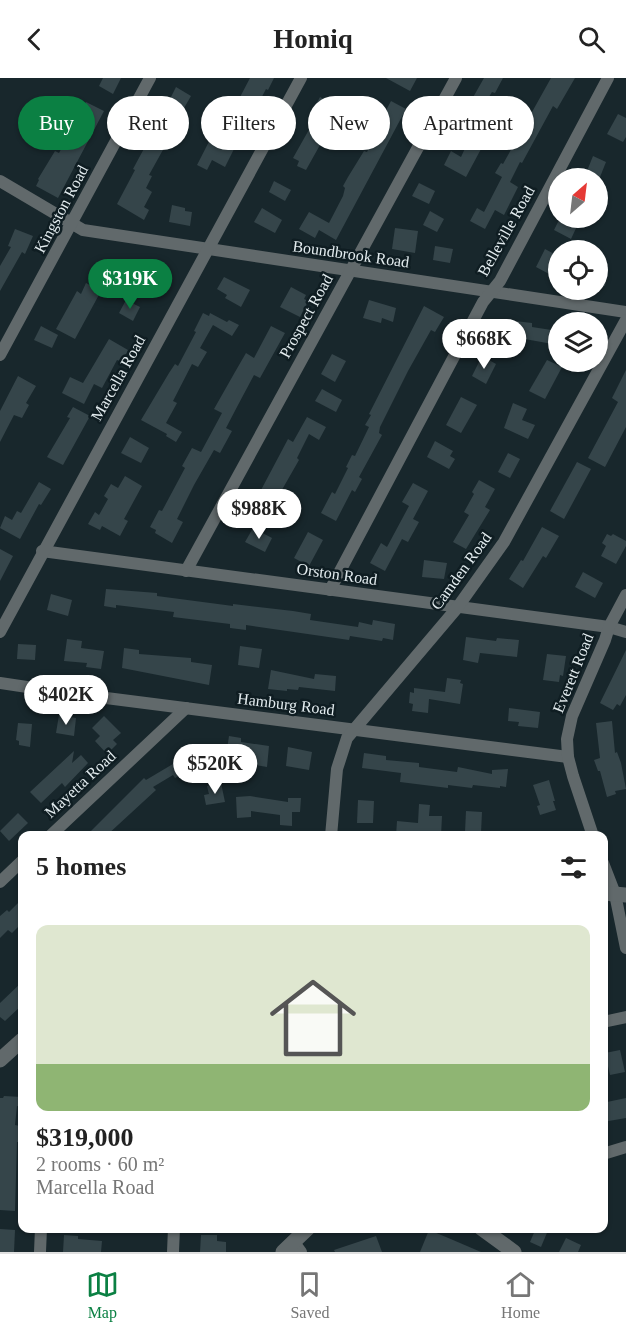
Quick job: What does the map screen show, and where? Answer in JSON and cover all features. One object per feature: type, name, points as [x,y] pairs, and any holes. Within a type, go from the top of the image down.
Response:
[{"type":"street","name":"Kingston Road","points":[[0,355],[73,224],[150,78]]},
{"type":"street","name":"Marcella Road","points":[[0,632],[301,78]]},
{"type":"street","name":"Prospect Road","points":[[186,571],[456,78]]},
{"type":"street","name":"Belleville Road","points":[[330,590],[478,312],[505,271],[608,78]]},
{"type":"street","name":"Boundbrook Road","points":[[0,181],[83,230],[626,312]]},
{"type":"street","name":"Camden Road","points":[[331,831],[337,769],[347,738],[457,608],[504,542],[626,320]]},
{"type":"street","name":"Orston Road","points":[[42,551],[609,627],[626,632]]},
{"type":"street","name":"Everett Road","points":[[591,831],[573,776],[568,757],[567,739],[572,716],[609,627],[626,595]]},
{"type":"street","name":"Hamburg Road","points":[[0,683],[568,757]]},
{"type":"street","name":"Mayetta Road","points":[[55,831],[186,708]]},
{"type":"street","points":[[0,882],[18,865]]},
{"type":"street","points":[[608,873],[618,892],[626,948]]},
{"type":"street","points":[[608,1021],[626,1017]]},
{"type":"street","points":[[0,1060],[18,1044]]},
{"type":"street","points":[[608,1152],[626,1147]]},
{"type":"street","points":[[40,1252],[41,1233]]},
{"type":"street","points":[[173,1252],[174,1233]]},
{"type":"street","points":[[293,1248],[304,1233]]},
{"type":"street","points":[[488,1233],[514,1252]]},
{"type":"building","points":[[103,78],[121,78],[113,94],[99,86]]},
{"type":"building","points":[[250,78],[274,78],[262,96],[241,96]]},
{"type":"building","points":[[386,78],[417,78],[410,91]]},
{"type":"building","points":[[484,78],[503,78],[495,93],[492,92],[490,96],[474,96]]},
{"type":"building","points":[[551,78],[575,78],[557,109],[553,106],[534,141],[534,108]]},
{"type":"building","points":[[176,87],[191,96],[189,99],[189,96],[172,96]]},
{"type":"building","points":[[391,101],[402,107],[402,116],[390,139]]},
{"type":"building","points":[[95,106],[104,111],[95,128]]},
{"type":"building","points":[[618,114],[626,118],[626,137],[623,142],[607,134]]},
{"type":"building","points":[[308,131],[308,150],[317,150],[306,170],[297,166],[299,161],[293,158]]},
{"type":"building","points":[[61,150],[83,150],[58,198],[36,186],[55,151],[59,153]]},
{"type":"building","points":[[143,150],[163,150],[149,175],[152,176],[146,188],[152,192],[144,207],[149,210],[144,220],[117,204],[135,170],[133,169]]},
{"type":"building","points":[[205,150],[234,150],[225,167],[212,160],[207,170],[197,165]]},
{"type":"building","points":[[368,150],[384,150],[336,240],[319,230],[315,238],[299,229],[309,212],[329,223],[343,196],[345,188],[343,186],[364,151]]},
{"type":"building","points":[[464,150],[480,150],[466,177],[444,165],[451,151],[461,157]]},
{"type":"building","points":[[511,150],[529,150],[510,182],[518,187],[504,215],[495,210],[485,229],[470,221],[477,208],[484,212],[502,177],[495,173],[501,163],[503,164]]},
{"type":"building","points":[[593,156],[606,162],[604,168],[588,168]]},
{"type":"building","points":[[274,181],[291,190],[285,201],[269,192]]},
{"type":"building","points":[[419,183],[435,191],[429,204],[412,196]]},
{"type":"building","points":[[172,205],[192,212],[190,226],[169,222]]},
{"type":"building","points":[[262,208],[282,220],[275,233],[254,222]]},
{"type":"building","points":[[430,211],[444,219],[437,232],[423,225]]},
{"type":"building","points":[[395,228],[418,231],[415,253],[392,249]]},
{"type":"building","points":[[555,228],[576,228],[571,239],[554,230]]},
{"type":"building","points":[[15,229],[33,236],[25,254],[22,252],[0,291],[0,266],[11,247],[8,246]]},
{"type":"building","points":[[435,246],[453,249],[450,263],[433,260]]},
{"type":"building","points":[[545,249],[548,251],[548,273],[536,267]]},
{"type":"building","points":[[152,266],[166,274],[155,294],[141,286]]},
{"type":"building","points":[[224,277],[250,290],[241,307],[225,298],[227,295],[217,289]]},
{"type":"building","points":[[86,283],[101,291],[75,339],[56,329],[77,291],[81,294]]},
{"type":"building","points":[[291,287],[306,295],[304,299],[308,301],[300,317],[280,307]]},
{"type":"building","points":[[126,300],[140,307],[133,321],[119,313]]},
{"type":"building","points":[[369,300],[396,308],[393,322],[382,318],[381,323],[363,318]]},
{"type":"building","points":[[424,306],[444,317],[435,332],[431,330],[408,371],[380,427],[379,433],[382,435],[359,477],[362,479],[355,492],[352,490],[336,521],[321,513],[332,492],[335,494],[352,455],[355,456],[369,427],[365,425],[371,415],[369,414]]},
{"type":"building","points":[[203,313],[209,316],[210,313],[227,322],[229,320],[239,325],[232,336],[213,325],[200,348],[207,352],[198,367],[192,364],[173,401],[177,403],[166,423],[182,432],[176,442],[166,436],[167,434],[141,420],[175,364],[178,366]]},
{"type":"building","points":[[515,321],[532,323],[532,327],[548,329],[548,343],[502,335],[504,324],[514,326]]},
{"type":"building","points":[[41,326],[58,335],[52,348],[34,340]]},
{"type":"building","points":[[271,326],[285,333],[260,378],[254,375],[226,428],[232,431],[220,453],[214,450],[194,485],[177,519],[183,522],[172,543],[155,533],[156,530],[150,527],[159,510],[162,511],[185,468],[182,466],[192,448],[201,452],[222,413],[214,409],[246,353],[254,358]]},
{"type":"building","points":[[109,339],[128,350],[122,362],[117,360],[102,388],[94,384],[84,404],[62,393],[70,377],[83,383]]},
{"type":"building","points":[[332,354],[346,361],[335,382],[321,374]]},
{"type":"building","points":[[482,356],[496,364],[486,384],[472,376]]},
{"type":"building","points":[[548,360],[548,372],[559,372],[545,399],[529,391]]},
{"type":"building","points":[[626,370],[626,427],[605,467],[588,458],[618,402],[612,398]]},
{"type":"building","points":[[18,376],[36,386],[26,403],[29,405],[22,418],[14,415],[0,442],[0,411]]},
{"type":"building","points":[[322,389],[342,400],[336,412],[315,401]]},
{"type":"building","points":[[461,397],[477,405],[461,433],[446,425]]},
{"type":"building","points":[[513,403],[527,409],[522,420],[535,425],[528,439],[504,428]]},
{"type":"building","points":[[73,407],[90,416],[63,465],[47,457],[70,418],[67,417]]},
{"type":"building","points":[[307,417],[326,427],[319,440],[309,434],[297,458],[299,460],[275,502],[280,505],[272,518],[252,507],[288,439],[293,442]]},
{"type":"building","points":[[130,437],[149,448],[141,463],[121,453]]},
{"type":"building","points":[[435,441],[453,451],[450,456],[455,459],[449,469],[427,457]]},
{"type":"building","points":[[508,453],[520,459],[510,478],[498,472]]},
{"type":"building","points":[[577,462],[591,469],[564,519],[550,511]]},
{"type":"building","points":[[125,476],[142,486],[124,519],[128,521],[120,536],[102,526],[100,530],[88,524],[95,512],[99,515],[108,499],[104,496],[111,484],[118,488]]},
{"type":"building","points":[[479,480],[495,489],[485,507],[490,510],[466,549],[453,542],[469,515],[464,512]]},
{"type":"building","points":[[39,482],[51,489],[41,505],[39,504],[20,539],[0,528],[5,516],[12,520],[17,511],[21,513]]},
{"type":"building","points":[[413,483],[428,491],[413,519],[419,522],[408,542],[402,539],[385,571],[370,563],[381,543],[387,547],[409,506],[402,502]]},
{"type":"building","points":[[542,527],[559,536],[546,558],[543,556],[523,588],[509,579],[521,560],[523,561]]},
{"type":"building","points":[[253,528],[272,538],[265,552],[245,542]]},
{"type":"building","points":[[308,532],[323,540],[309,566],[294,558]]},
{"type":"building","points":[[607,534],[611,536],[613,534],[626,541],[626,546],[616,564],[601,556],[606,546],[602,543]]},
{"type":"building","points":[[0,549],[13,556],[0,581]]},
{"type":"building","points":[[424,560],[447,563],[444,579],[422,577]]},
{"type":"building","points":[[583,572],[603,583],[595,598],[575,587]]},
{"type":"building","points":[[106,589],[157,593],[157,596],[233,606],[233,604],[293,611],[311,614],[310,620],[358,627],[359,622],[372,625],[373,620],[395,624],[393,640],[383,638],[382,641],[350,636],[349,640],[246,625],[246,630],[230,628],[230,624],[173,617],[174,612],[116,605],[116,608],[104,606]]},
{"type":"building","points":[[51,594],[72,600],[68,616],[47,610]]},
{"type":"building","points":[[466,637],[496,641],[497,638],[519,640],[517,657],[480,653],[478,663],[463,660]]},
{"type":"building","points":[[67,639],[82,641],[81,648],[104,651],[101,669],[86,667],[87,663],[64,661]]},
{"type":"building","points":[[18,644],[36,645],[35,660],[17,659]]},
{"type":"building","points":[[240,646],[262,649],[259,668],[238,665]]},
{"type":"building","points":[[124,648],[139,650],[139,654],[191,658],[191,662],[212,665],[209,685],[122,668]]},
{"type":"building","points":[[626,650],[626,695],[620,706],[617,704],[613,710],[600,703]]},
{"type":"building","points":[[547,654],[566,656],[563,676],[560,675],[559,682],[543,680]]},
{"type":"building","points":[[271,670],[314,679],[315,674],[336,676],[335,691],[299,687],[298,690],[287,689],[287,691],[268,689]]},
{"type":"building","points":[[447,678],[461,680],[460,683],[463,684],[460,704],[429,699],[428,713],[412,711],[413,704],[409,703],[410,692],[414,693],[414,688],[445,692]]},
{"type":"building","points":[[509,708],[540,712],[538,728],[518,726],[519,722],[508,721]]},
{"type":"building","points":[[59,715],[76,718],[74,736],[56,733]]},
{"type":"building","points":[[104,716],[121,733],[113,740],[117,744],[107,754],[95,741],[100,736],[92,728]]},
{"type":"building","points":[[612,721],[615,753],[617,752],[621,763],[626,789],[615,791],[616,794],[607,797],[600,771],[594,760],[600,758],[596,723]]},
{"type":"building","points":[[18,723],[32,724],[30,747],[19,745],[19,741],[16,740]]},
{"type":"building","points":[[229,736],[241,738],[241,742],[269,746],[267,767],[233,761],[234,758],[226,756]]},
{"type":"building","points":[[288,747],[312,752],[309,770],[286,766]]},
{"type":"building","points":[[192,749],[204,770],[191,778],[187,772],[175,778],[173,775],[153,787],[156,790],[111,831],[91,831],[144,778],[146,780],[183,758],[181,756]]},
{"type":"building","points":[[74,751],[72,763],[81,755],[88,763],[65,787],[62,783],[41,803],[30,792]]},
{"type":"building","points":[[364,753],[386,756],[386,760],[419,763],[419,767],[457,772],[458,767],[492,774],[492,770],[508,769],[506,787],[473,785],[472,788],[448,785],[448,788],[400,782],[401,773],[362,768]]},
{"type":"building","points":[[549,780],[556,810],[540,815],[537,806],[540,805],[533,785]]},
{"type":"building","points":[[221,783],[225,802],[206,805],[204,795],[209,794],[207,786]]},
{"type":"building","points":[[250,796],[288,802],[288,798],[301,798],[300,812],[292,812],[292,826],[280,825],[280,815],[251,811],[251,817],[237,818],[236,797]]},
{"type":"building","points":[[358,800],[374,801],[373,823],[357,823]]},
{"type":"building","points":[[419,804],[430,805],[429,816],[442,816],[441,831],[396,831],[397,821],[418,823]]},
{"type":"building","points":[[466,811],[482,812],[481,831],[465,831]]},
{"type":"building","points":[[18,813],[28,823],[9,841],[0,831]]},
{"type":"building","points":[[18,903],[18,927],[12,933],[8,930],[0,938],[0,916],[7,910],[9,912]]},
{"type":"building","points":[[18,986],[18,1009],[5,1021],[0,1017],[0,1003]]},
{"type":"building","points":[[620,1050],[625,1072],[610,1075],[608,1052]]},
{"type":"building","points":[[4,1096],[18,1097],[15,1125],[18,1126],[18,1142],[15,1211],[0,1210],[0,1098]]},
{"type":"building","points":[[626,1098],[626,1118],[608,1121],[608,1102]]},
{"type":"building","points":[[0,1229],[15,1230],[14,1252],[0,1252]]},
{"type":"building","points":[[428,1233],[436,1233],[481,1252],[420,1252]]},
{"type":"building","points":[[534,1233],[547,1233],[541,1247],[530,1242]]},
{"type":"building","points":[[64,1235],[102,1241],[101,1252],[63,1252]]},
{"type":"building","points":[[201,1235],[217,1235],[217,1241],[226,1242],[226,1252],[200,1252]]},
{"type":"building","points":[[376,1236],[382,1252],[335,1252],[334,1250]]},
{"type":"building","points":[[566,1238],[581,1245],[578,1252],[559,1252]]}]
